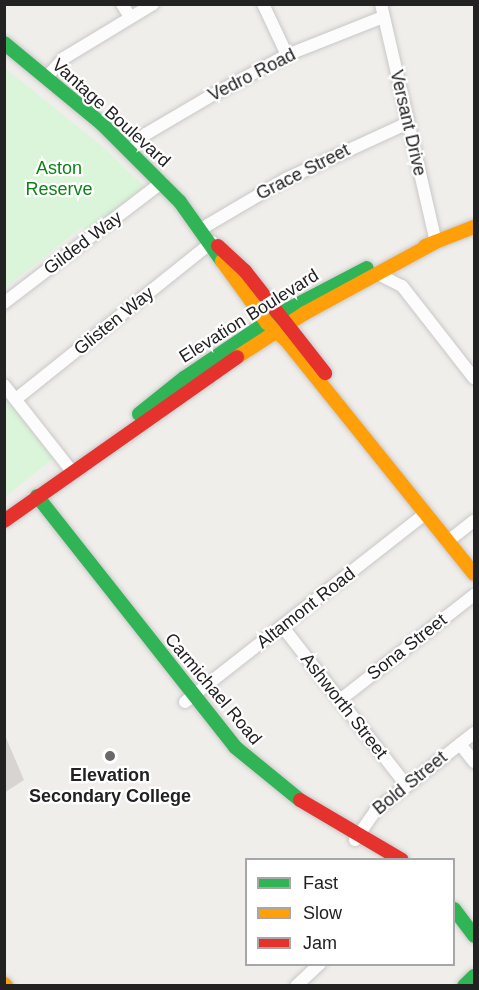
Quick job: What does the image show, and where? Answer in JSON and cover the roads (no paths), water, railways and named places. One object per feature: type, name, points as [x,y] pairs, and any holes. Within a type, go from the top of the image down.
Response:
[{"type":"street","points":[[122,4],[130,17]]},
{"type":"street","points":[[45,78],[64,58],[153,4]]},
{"type":"street","points":[[263,4],[287,56]]},
{"type":"street","name":"Vedro Road","points":[[130,150],[154,129],[287,56],[382,11]]},
{"type":"street","name":"Versant Drive","points":[[382,11],[435,242]]},
{"type":"street","name":"Vantage Boulevard","points":[[4,43],[130,150],[162,182],[213,242],[245,271],[277,323],[474,574]]},
{"type":"street","name":"Grace Street","points":[[201,229],[286,178],[408,123]]},
{"type":"street","name":"Gilded Way","points":[[4,303],[162,182]]},
{"type":"street","name":"Elevation Boulevard","points":[[4,521],[100,450],[176,384],[277,323],[327,287],[474,227]]},
{"type":"street","name":"Glisten Way","points":[[16,399],[213,242]]},
{"type":"street","name":"Elevation Boulevard","points":[[277,323],[402,262],[435,242]]},
{"type":"street","points":[[402,262],[398,269],[402,286],[474,378]]},
{"type":"street","points":[[378,274],[402,286]]},
{"type":"street","points":[[4,385],[71,470]]},
{"type":"street","name":"Carmichael Road","points":[[32,499],[189,699],[256,780],[303,814],[357,837],[398,858]]},
{"type":"street","name":"Altamont Road","points":[[189,699],[426,513]]},
{"type":"street","points":[[448,541],[474,521]]},
{"type":"street","name":"Sona Street","points":[[340,700],[474,595]]},
{"type":"street","name":"Ashworth Street","points":[[282,626],[407,786]]},
{"type":"street","name":"Bold Street","points":[[357,837],[367,818],[474,733]]},
{"type":"street","points":[[460,744],[474,762]]},
{"type":"street","name":"Carmichael Road","points":[[357,837],[383,858]]},
{"type":"street","points":[[455,912],[474,936]]},
{"type":"street","points":[[455,927],[474,951]]},
{"type":"street","points":[[296,986],[318,966]]},
{"type":"street","points":[[464,986],[474,976]]},
{"type":"place","name":"Elevation Secondary College","points":[[110,756]]},
{"type":"park label","name":"Aston Reserve","points":[[59,180]]}]
